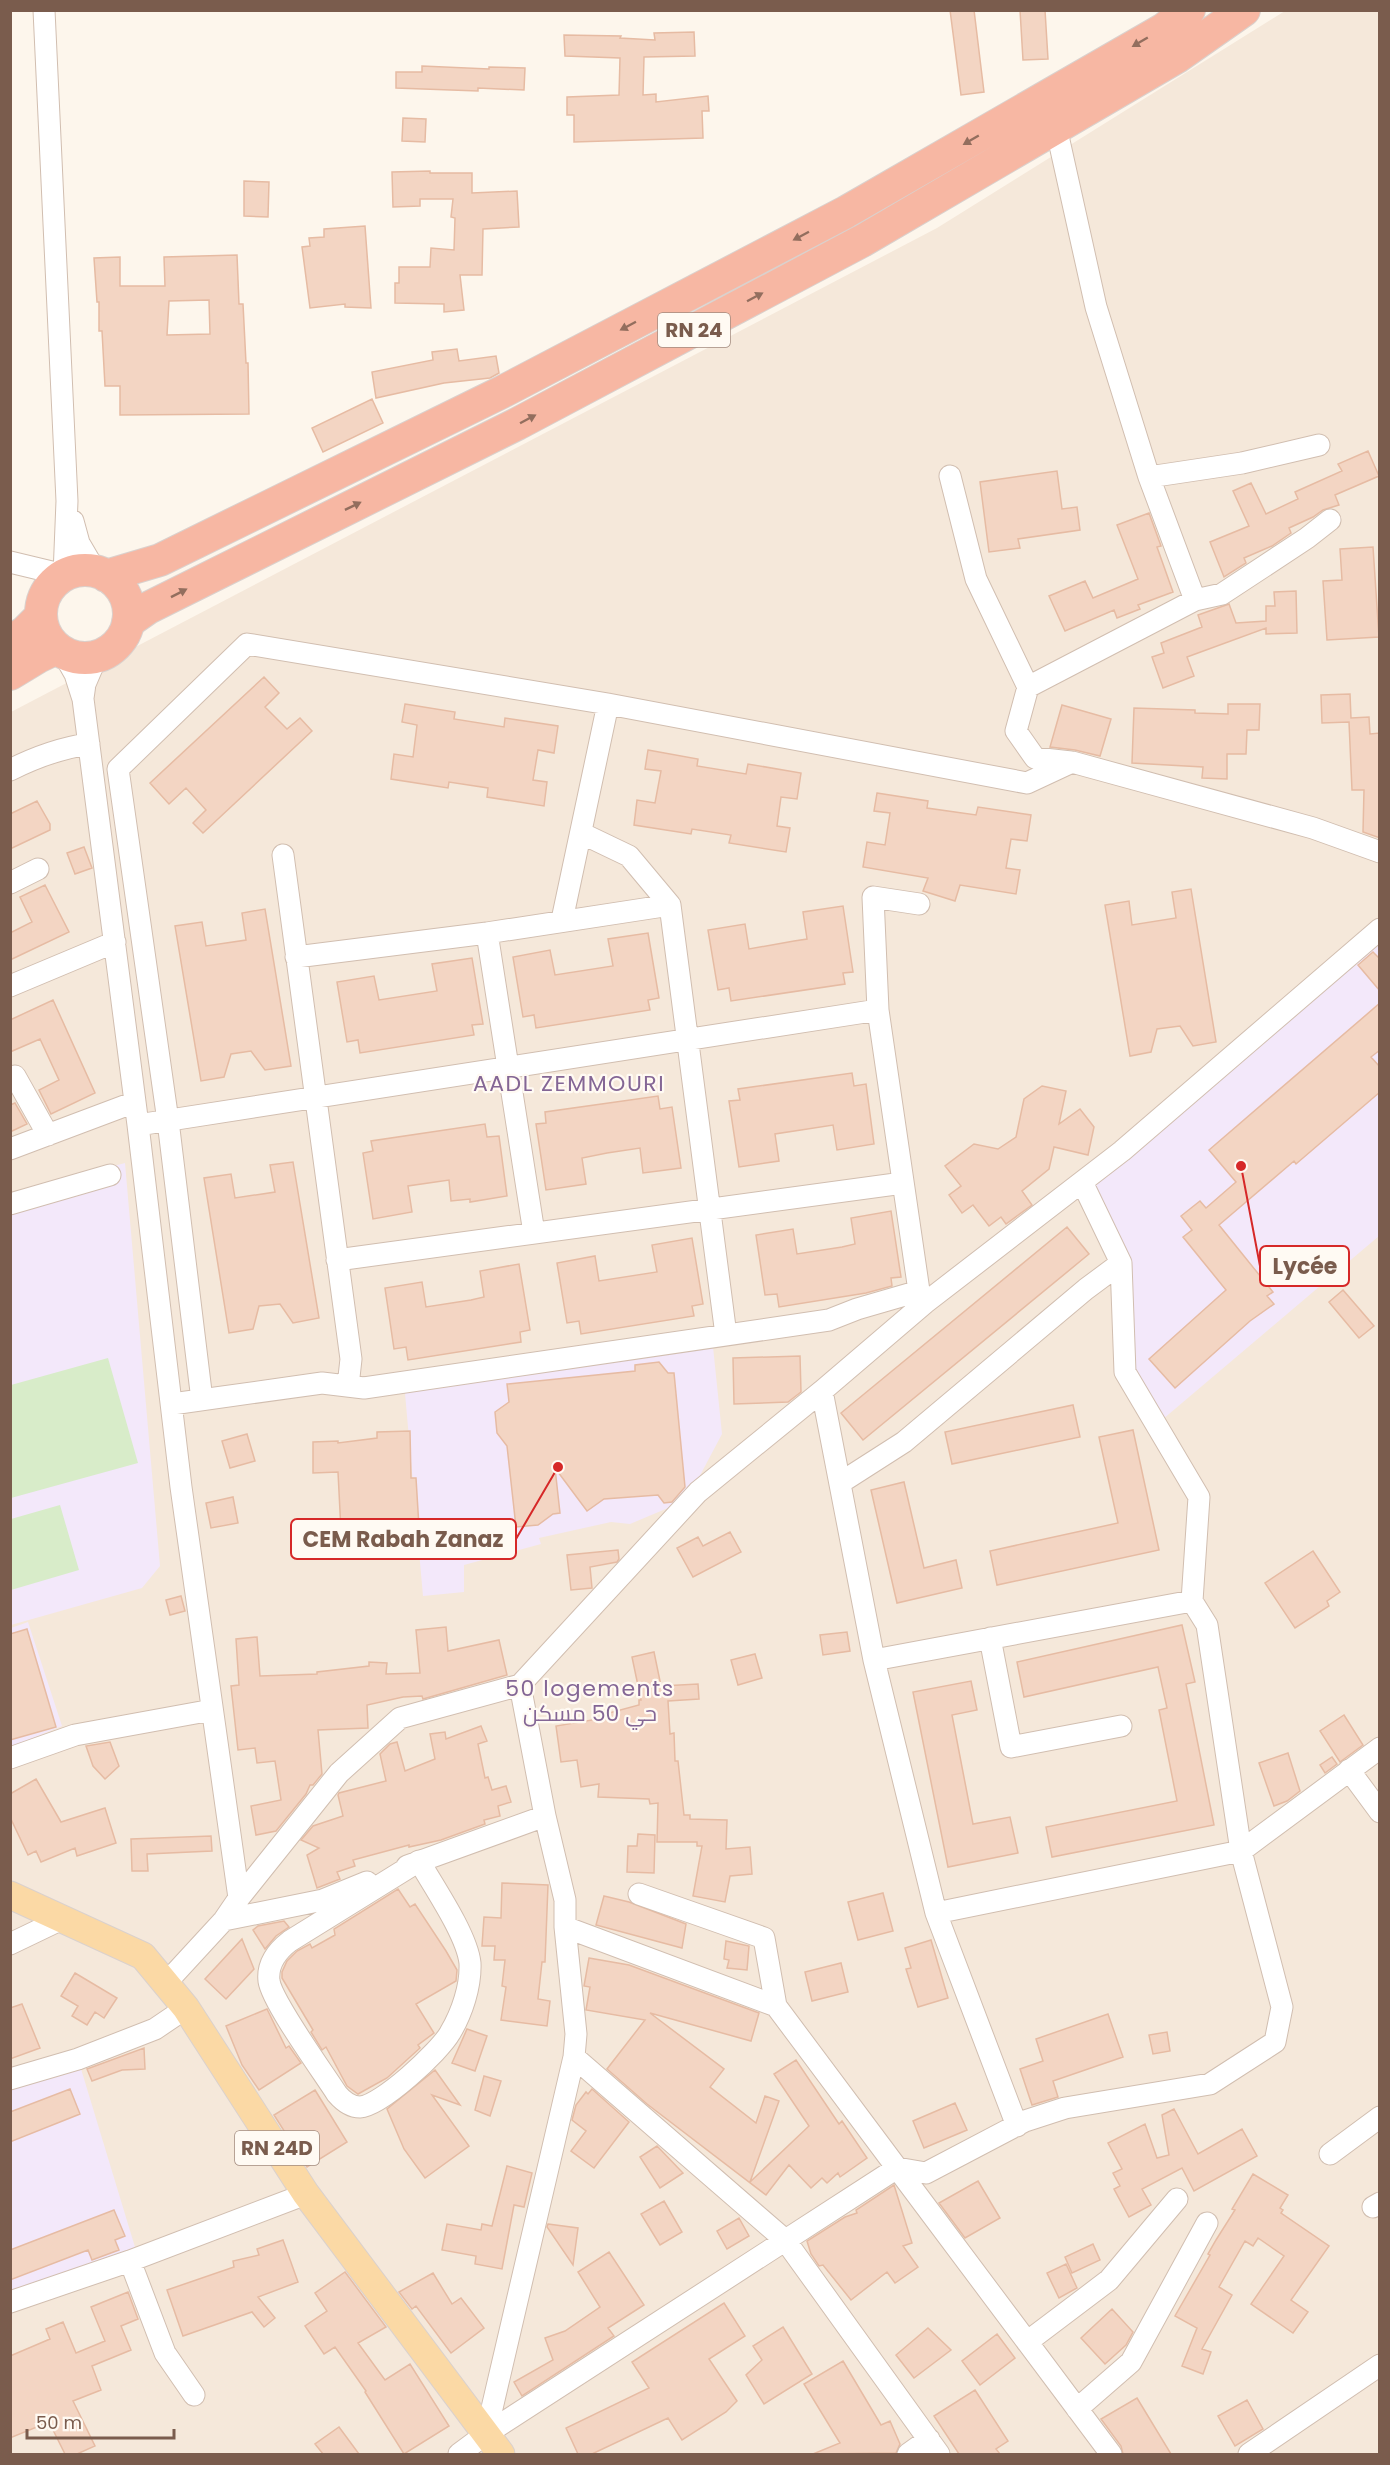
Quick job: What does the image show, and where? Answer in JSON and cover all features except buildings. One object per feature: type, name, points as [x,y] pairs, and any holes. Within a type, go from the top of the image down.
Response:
[{"type":"highway","name":"RN 24","points":[[101,574],[160,560],[493,396],[846,212],[1143,40],[1189,10]]},
{"type":"highway","name":"RN 24","points":[[128,622],[148,608],[517,424],[862,241],[1177,57],[1244,10]]},
{"type":"highway","points":[[74,571],[101,574],[120,588],[125,595],[129,613],[128,622],[117,643],[97,656],[79,657],[59,649],[49,639],[43,628],[42,603],[47,592],[54,582],[74,571]]},
{"type":"highway","points":[[10,642],[26,632],[41,616]]},
{"type":"highway","points":[[10,674],[38,657],[59,649]]},
{"type":"main road","name":"RN 24D","points":[[10,1895],[143,1956],[186,2008],[306,2194],[494,2444]]},
{"type":"street","points":[[10,562],[64,575],[67,501],[44,10]]},
{"type":"street","points":[[1056,127],[1096,307],[1149,477],[1195,600]]},
{"type":"street","points":[[1149,477],[1242,463],[1319,445]]},
{"type":"street","points":[[950,476],[976,579],[1028,687],[1016,731],[1035,758],[1072,762],[1313,828],[1380,852]]},
{"type":"street","points":[[67,501],[79,543],[101,574]]},
{"type":"street","points":[[1028,687],[1195,600],[1222,594],[1307,538],[1330,520]]},
{"type":"street","points":[[202,1400],[168,1121],[118,769],[247,644],[608,704],[1027,783],[1072,762]]},
{"type":"street","points":[[59,649],[75,674],[83,699],[138,1125],[181,1486],[239,1898]]},
{"type":"street","points":[[83,699],[85,684],[97,656]]},
{"type":"street","points":[[562,920],[608,704]]},
{"type":"street","points":[[10,770],[66,747],[89,744]]},
{"type":"street","points":[[1027,783],[1035,758]]},
{"type":"street","points":[[581,833],[629,856],[670,905],[726,1335]]},
{"type":"street","points":[[283,855],[351,1359],[348,1386]]},
{"type":"street","points":[[10,883],[38,869]]},
{"type":"street","points":[[919,904],[873,897],[878,1010],[922,1297]]},
{"type":"street","points":[[296,957],[487,933],[670,905]]},
{"type":"street","points":[[166,1983],[225,1920],[239,1898],[339,1773],[400,1718],[520,1685],[698,1492],[822,1391],[922,1297],[1122,1151],[1380,929]]},
{"type":"street","points":[[487,933],[534,1233]]},
{"type":"street","points":[[10,986],[115,942]]},
{"type":"street","points":[[138,1125],[878,1010]]},
{"type":"street","points":[[10,1078],[15,1076],[48,1135]]},
{"type":"street","points":[[10,1149],[135,1102]]},
{"type":"street","points":[[10,1204],[110,1175]]},
{"type":"street","points":[[459,2454],[494,2444],[785,2240],[897,2168],[926,2173],[1017,2126],[1065,2108],[1210,2084],[1275,2042],[1282,2007],[1241,1851],[1207,1625],[1192,1601],[1199,1497],[1125,1372],[1121,1263],[1082,1182]]},
{"type":"street","points":[[338,1260],[903,1183]]},
{"type":"street","points":[[840,1483],[904,1442],[1086,1288],[1121,1263]]},
{"type":"street","points":[[172,1404],[322,1383],[374,1386],[829,1320],[857,1309],[922,1297]]},
{"type":"street","points":[[822,1391],[874,1660],[936,1913],[1017,2126]]},
{"type":"street","points":[[874,1660],[1192,1601]]},
{"type":"street","points":[[990,1638],[1011,1747],[1121,1726]]},
{"type":"street","points":[[494,2444],[574,2057],[576,2034],[565,1927],[565,1900],[545,1816],[520,1685]]},
{"type":"street","points":[[10,1758],[75,1735],[212,1710]]},
{"type":"street","points":[[936,1913],[1241,1851],[1380,1748]]},
{"type":"street","points":[[1349,1770],[1380,1812]]},
{"type":"street","points":[[225,1920],[323,1899],[419,1861],[545,1816]]},
{"type":"street","points":[[419,1861],[467,1949],[470,1973],[462,2008],[443,2044],[424,2064],[369,2105],[351,2105],[337,2094],[276,1999],[269,1982],[272,1963],[276,1954],[290,1941],[419,1861]]},
{"type":"street","points":[[639,1894],[764,1938],[776,2006],[1111,2454]]},
{"type":"street","points":[[10,1944],[62,1919]]},
{"type":"street","points":[[565,1927],[776,2006]]},
{"type":"street","points":[[10,2079],[78,2058],[155,2029],[186,2008]]},
{"type":"street","points":[[574,2057],[785,2240],[934,2447],[908,2454]]},
{"type":"street","points":[[1330,2154],[1380,2117]]},
{"type":"street","points":[[10,2302],[130,2261],[306,2194]]},
{"type":"street","points":[[1027,2342],[1109,2280],[1177,2199]]},
{"type":"street","points":[[1077,2409],[1131,2362],[1207,2223]]},
{"type":"street","points":[[130,2261],[165,2353],[194,2395]]},
{"type":"street","points":[[1249,2454],[1380,2366]]},
{"type":"shaded area","points":[[1285,11],[1379,11],[1379,2454],[11,2454],[11,712],[937,228]]},
{"type":"shaded area","points":[[1379,929],[1379,1236],[1156,1425],[1125,1372],[1121,1263],[1082,1182]]},
{"type":"shaded area","points":[[125,1163],[160,1566],[142,1588],[11,1625],[11,1193]]},
{"type":"shaded area","points":[[712,1337],[722,1434],[687,1500],[630,1524],[611,1522],[539,1538],[541,1544],[464,1565],[464,1592],[423,1596],[404,1382]]},
{"type":"shaded area","points":[[28,1622],[62,1726],[11,1747],[11,1628]]},
{"type":"shaded area","points":[[78,2059],[138,2257],[10,2302],[10,2079]]},
{"type":"green space","points":[[108,1358],[138,1463],[11,1498],[11,1385]]},
{"type":"green space","points":[[60,1505],[79,1570],[11,1590],[11,1519]]},
{"type":"place","name":"Lycée","points":[[1241,1166]]},
{"type":"place","name":"CEM Rabah Zanaz","points":[[558,1467]]},
{"type":"district","name":"AADL ZEMMOURI","points":[[569,1083]]},
{"type":"district","name":"50 logements حي 50 مسكن","points":[[590,1700]]}]
